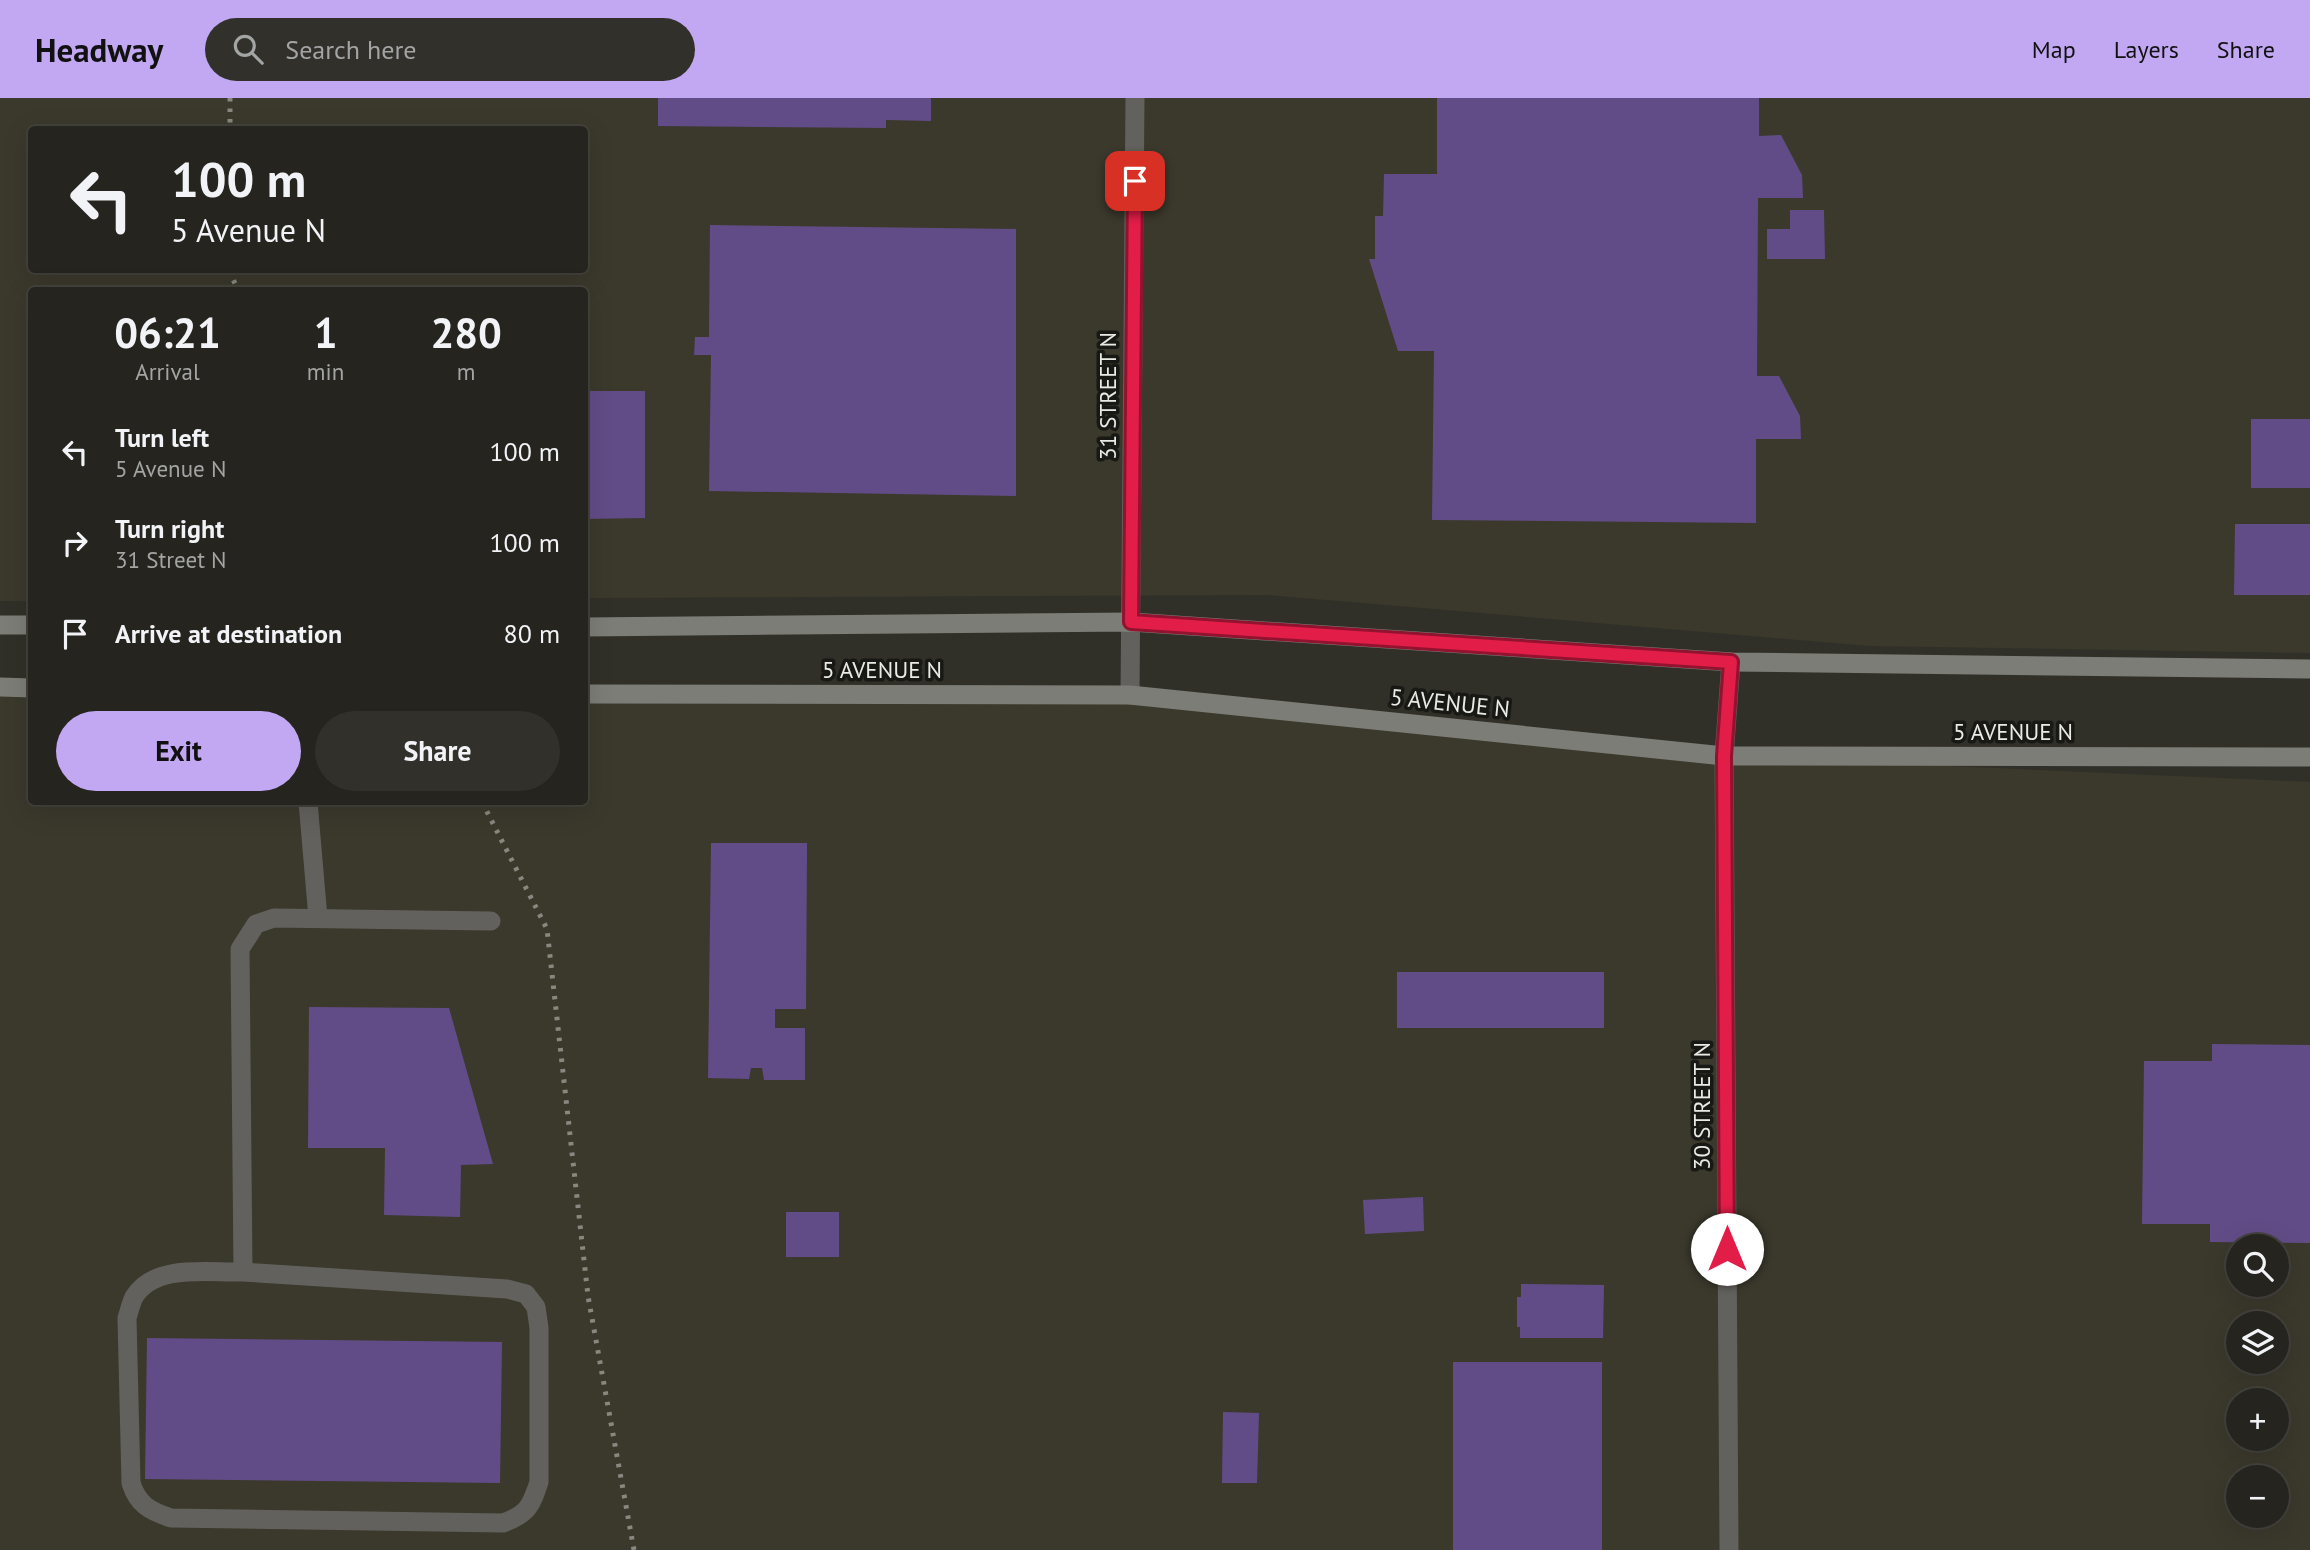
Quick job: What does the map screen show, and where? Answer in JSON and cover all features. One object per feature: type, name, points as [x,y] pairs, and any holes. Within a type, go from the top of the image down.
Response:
[{"type":"main road","name":"5 AVENUE N","points":[[588,627],[1131,622],[1731,662],[2310,669]]},
{"type":"main road","points":[[0,625],[28,625]]},
{"type":"main road","points":[[0,687],[28,688]]},
{"type":"main road","name":"5 AVENUE N","points":[[588,694],[1130,695],[1724,756],[2310,757]]},
{"type":"street","name":"31 STREET N","points":[[1130,695],[1135,98]]},
{"type":"street","name":"30 STREET N","points":[[1729,1550],[1724,756],[1731,662]]},
{"type":"street","points":[[308,805],[318,918]]},
{"type":"street","points":[[243,1272],[240,949],[256,923],[274,918],[491,921]]},
{"type":"street","points":[[243,1272],[507,1289],[526,1294],[536,1307],[539,1328],[539,1482],[533,1501],[520,1517],[503,1523],[171,1518],[150,1511],[136,1499],[131,1483],[127,1318],[135,1296],[154,1279],[174,1273],[243,1272]]},
{"type":"shaded area","points":[[0,98],[2310,98],[2310,653],[1870,646],[1268,595],[588,598],[588,287],[28,287],[28,601],[0,601]]},
{"type":"shaded area","points":[[0,683],[28,684],[28,805],[588,805],[588,689],[1130,695],[1724,756],[2310,782],[2310,1550],[0,1550]]},
{"type":"building","points":[[658,98],[931,98],[931,121],[886,120],[886,128],[658,126]]},
{"type":"building","points":[[1437,98],[1759,98],[1759,136],[1781,135],[1802,175],[1803,198],[1758,198],[1757,376],[1779,376],[1800,416],[1801,439],[1756,439],[1756,523],[1432,520],[1434,351],[1398,351],[1369,259],[1375,259],[1375,216],[1383,216],[1384,174],[1437,174]]},
{"type":"building","points":[[1790,210],[1824,210],[1825,259],[1767,259],[1767,229],[1790,229]]},
{"type":"building","points":[[710,225],[1016,229],[1016,496],[709,491],[711,355],[694,355],[695,337],[709,337]]},
{"type":"building","points":[[588,391],[645,391],[645,518],[588,519]]},
{"type":"building","points":[[2251,419],[2310,419],[2310,488],[2251,488]]},
{"type":"building","points":[[2235,524],[2310,524],[2310,595],[2234,595]]},
{"type":"building","points":[[711,843],[807,843],[806,1009],[775,1009],[775,1028],[805,1028],[805,1080],[764,1080],[762,1068],[751,1068],[749,1079],[708,1078]]},
{"type":"building","points":[[1397,972],[1604,972],[1604,1028],[1397,1028]]},
{"type":"building","points":[[309,1007],[449,1008],[493,1164],[461,1165],[460,1217],[384,1215],[385,1148],[308,1148]]},
{"type":"building","points":[[2212,1044],[2310,1045],[2310,1243],[2289,1243],[2289,1234],[2226,1234],[2226,1242],[2210,1242],[2210,1224],[2142,1224],[2144,1061],[2212,1061]]},
{"type":"building","points":[[1423,1197],[1424,1231],[1365,1234],[1363,1200]]},
{"type":"building","points":[[786,1212],[839,1212],[839,1257],[786,1257]]},
{"type":"building","points":[[1521,1284],[1604,1285],[1603,1338],[1520,1338],[1520,1327],[1517,1327],[1517,1297],[1521,1297]]},
{"type":"building","points":[[147,1338],[502,1342],[500,1483],[145,1479]]},
{"type":"building","points":[[1453,1362],[1602,1362],[1602,1550],[1453,1550]]},
{"type":"building","points":[[1223,1412],[1259,1413],[1257,1483],[1222,1483]]},
{"type":"railway","points":[[230,98],[230,126]]},
{"type":"railway","points":[[232,273],[237,287]]},
{"type":"railway","points":[[484,805],[547,929],[588,1296],[634,1550]]},
{"type":"route","points":[[1135,181],[1131,622],[1731,662],[1724,756],[1727,1249]]}]
